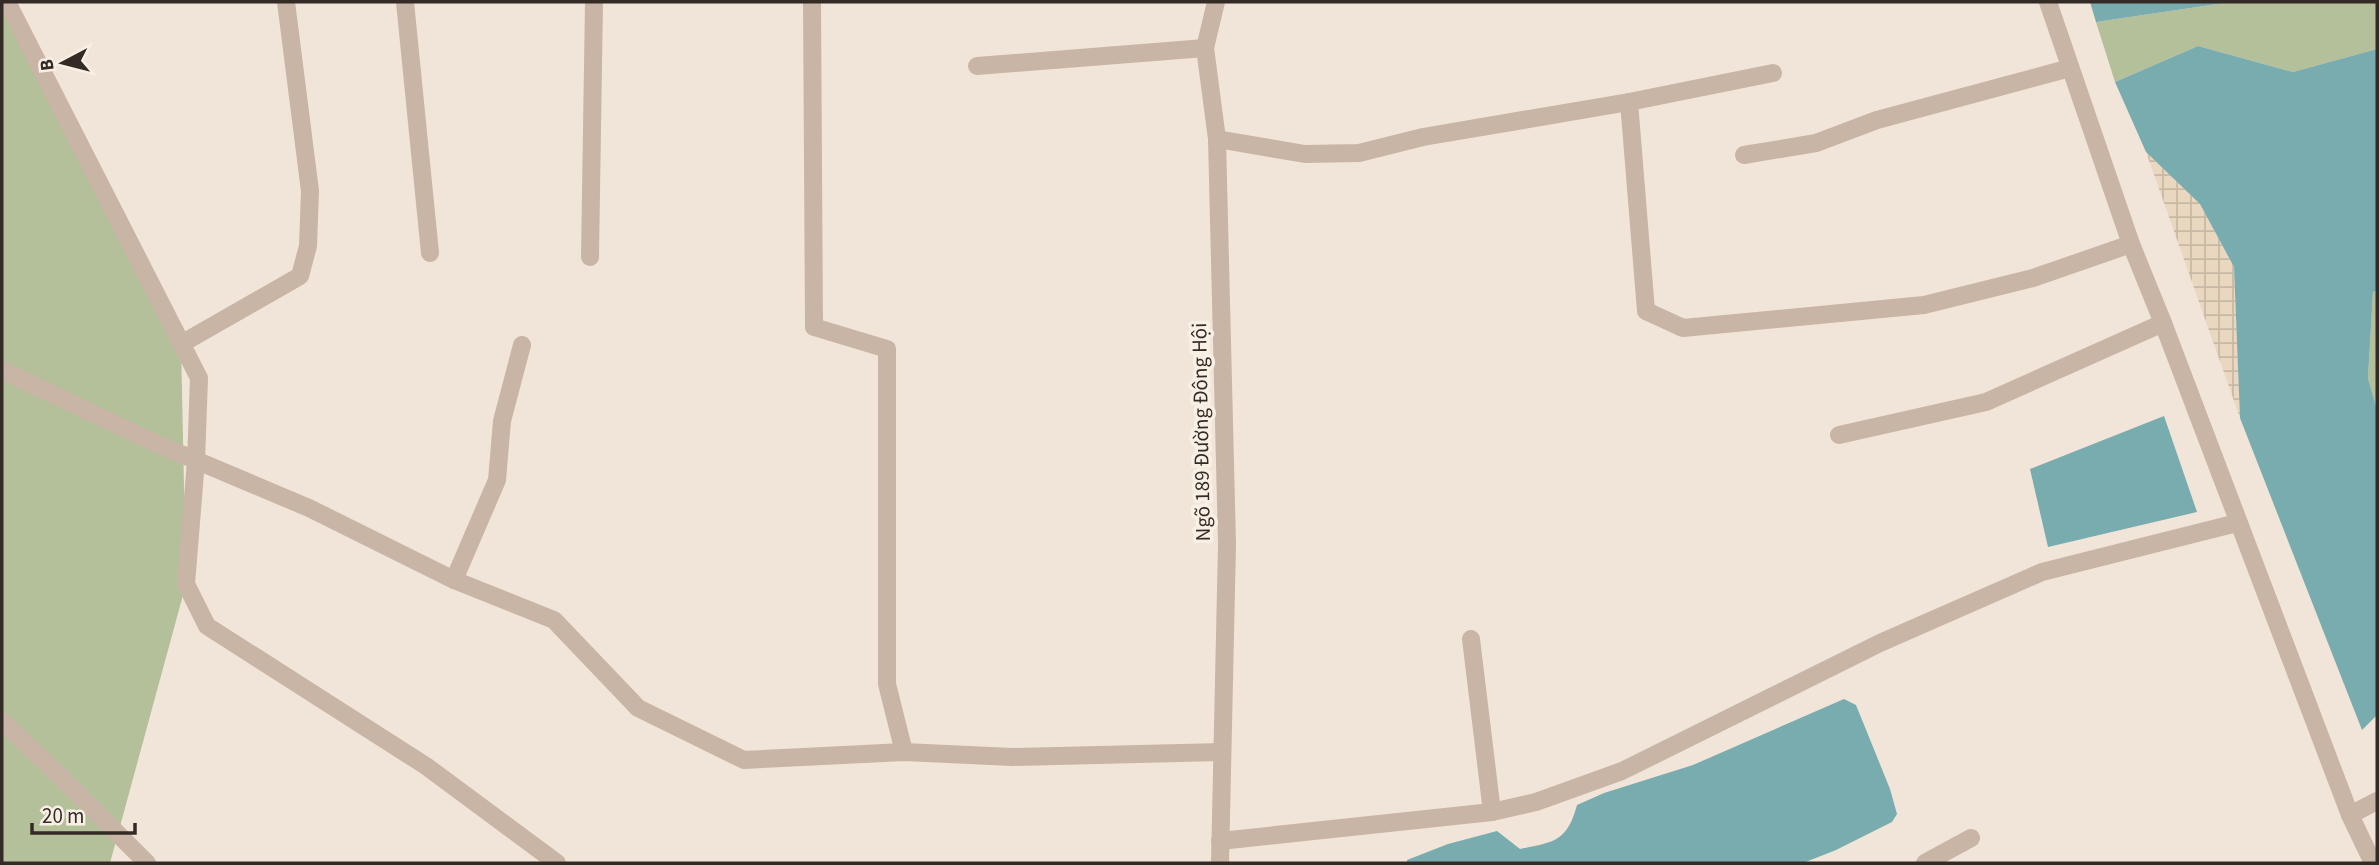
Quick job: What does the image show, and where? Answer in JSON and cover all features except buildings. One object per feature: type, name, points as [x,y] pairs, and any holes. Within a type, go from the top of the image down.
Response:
[{"type":"street","points":[[4,2],[199,378],[196,461],[186,584],[207,626],[426,766],[557,863]]},
{"type":"street","points":[[181,344],[300,276],[308,246],[310,191],[286,2]]},
{"type":"street","points":[[405,2],[430,253]]},
{"type":"street","points":[[590,257],[594,2]]},
{"type":"street","points":[[813,2],[814,327],[887,349],[887,684],[904,752]]},
{"type":"street","name":"Ngõ 189 Đường Đông Hội","points":[[1216,2],[1205,48],[1217,139],[1227,544],[1220,863]]},
{"type":"street","points":[[2048,2],[2130,244],[2163,323],[2350,815],[2373,863]]},
{"type":"street","points":[[977,66],[1205,48]]},
{"type":"street","points":[[1744,155],[1816,143],[1877,120],[2070,68]]},
{"type":"street","points":[[1217,139],[1305,154],[1359,153],[1423,137],[1629,102],[1773,73]]},
{"type":"street","points":[[1629,102],[1646,311],[1683,328],[1924,305],[2033,278],[2130,244]]},
{"type":"street","points":[[1839,435],[1986,402],[2163,323]]},
{"type":"street","points":[[454,580],[497,480],[502,421],[522,345]]},
{"type":"street","points":[[2,370],[196,461],[309,508],[454,580],[554,620],[638,708],[744,760],[904,752],[1012,758],[1222,752]]},
{"type":"street","points":[[1220,841],[1492,812],[1536,802],[1622,771],[1880,643],[2042,572],[2237,523]]},
{"type":"street","points":[[1471,639],[1492,812]]},
{"type":"street","points":[[2,721],[147,863]]},
{"type":"street","points":[[2350,815],[2377,802]]},
{"type":"street","points":[[1925,863],[1970,838]]},
{"type":"green space","points":[[2,2],[181,344],[186,584],[110,863],[2,863]]},
{"type":"green space","points":[[2231,2],[2377,2],[2377,49],[2293,72],[2198,46],[2115,82],[2096,22]]},
{"type":"green space","points":[[2377,291],[2377,410],[2368,378],[2373,292]]},
{"type":"shaded area","points":[[2146,152],[2200,204],[2234,267],[2240,418]]},
{"type":"water","points":[[2090,2],[2231,2],[2096,22]]},
{"type":"water","points":[[2198,46],[2293,72],[2377,49],[2377,291],[2373,292],[2368,378],[2377,410],[2377,715],[2362,730],[2240,418],[2234,267],[2200,204],[2146,152],[2115,82]]},
{"type":"water","points":[[2164,416],[2197,512],[2048,547],[2030,469]]},
{"type":"water","points":[[1844,699],[1856,705],[1890,789],[1897,814],[1892,822],[1803,863],[1407,863],[1407,860],[1448,844],[1497,831],[1520,849],[1550,842],[1564,833],[1577,805],[1604,793],[1693,765]]}]
